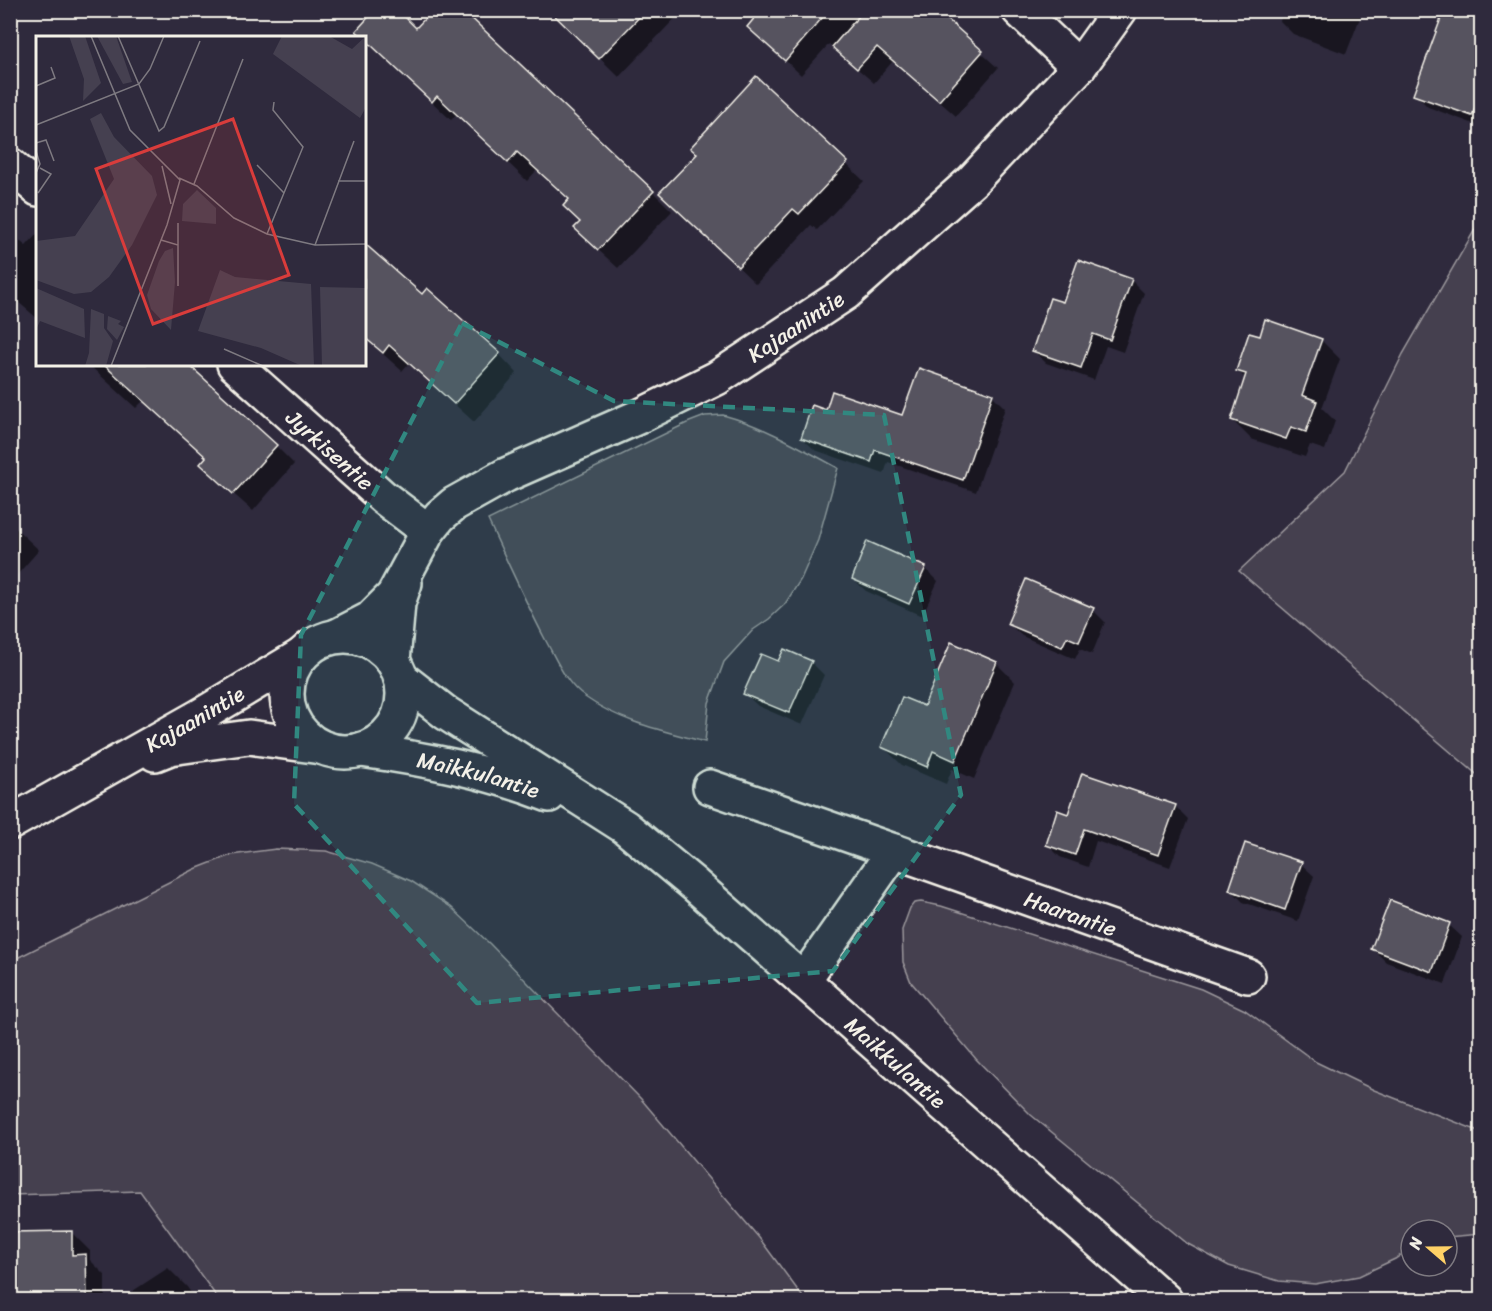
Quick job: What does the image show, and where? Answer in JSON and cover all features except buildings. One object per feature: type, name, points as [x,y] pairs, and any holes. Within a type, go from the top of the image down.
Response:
[{"type":"street","points":[[1019,10],[1079,67]]},
{"type":"street","name":"Kajaanintie","points":[[337,636],[370,619],[393,596],[420,545],[440,516],[454,504],[506,475],[638,417],[717,378],[846,292],[972,181],[1079,67],[1120,10]]},
{"type":"street","points":[[10,165],[36,187]]},
{"type":"street","name":"Jyrkisentie","points":[[236,366],[369,485],[420,545]]},
{"type":"street","name":"Kajaanintie","points":[[397,670],[398,603],[420,545]]},
{"type":"street","points":[[337,636],[357,637],[376,644],[397,670],[403,698],[398,718],[387,734],[361,750],[341,752],[321,747],[305,736],[292,719],[287,700],[291,672],[302,655],[318,642],[337,636]]},
{"type":"street","name":"Kajaanintie","points":[[10,823],[87,781],[302,655]]},
{"type":"street","name":"Maikkulantie","points":[[397,670],[446,713],[625,826],[1165,1300]]},
{"type":"street","name":"Kajaanintie","points":[[87,781],[170,748],[249,737],[321,747]]},
{"type":"street","name":"Maikkulantie","points":[[361,750],[415,757],[494,775],[625,826]]},
{"type":"street","name":"Haarantie","points":[[710,787],[1248,976]]},
{"type":"street","points":[[803,981],[894,851]]},
{"type":"highlighted area","points":[[462,323],[614,401],[884,415],[961,795],[833,971],[477,1003],[294,804],[301,635]]},
{"type":"shaded area","points":[[1481,219],[1481,778],[1239,571],[1345,471],[1403,354]]},
{"type":"shaded area","points":[[723,415],[768,431],[838,468],[818,540],[801,579],[785,604],[753,630],[724,662],[709,703],[705,742],[658,730],[613,713],[585,697],[572,686],[523,596],[488,520],[687,423],[705,416]]},
{"type":"shaded area","points":[[276,849],[326,851],[372,864],[411,881],[451,907],[641,1099],[760,1239],[805,1300],[219,1300],[140,1191],[11,1195],[11,961],[195,869],[231,855]]},
{"type":"shaded area","points":[[914,903],[941,906],[1201,989],[1245,1010],[1316,1062],[1374,1090],[1481,1132],[1481,1234],[1459,1236],[1459,1218],[1399,1218],[1399,1256],[1359,1276],[1315,1284],[1279,1281],[1229,1266],[1188,1244],[1031,1115],[976,1059],[911,982],[903,962],[902,930]]}]
